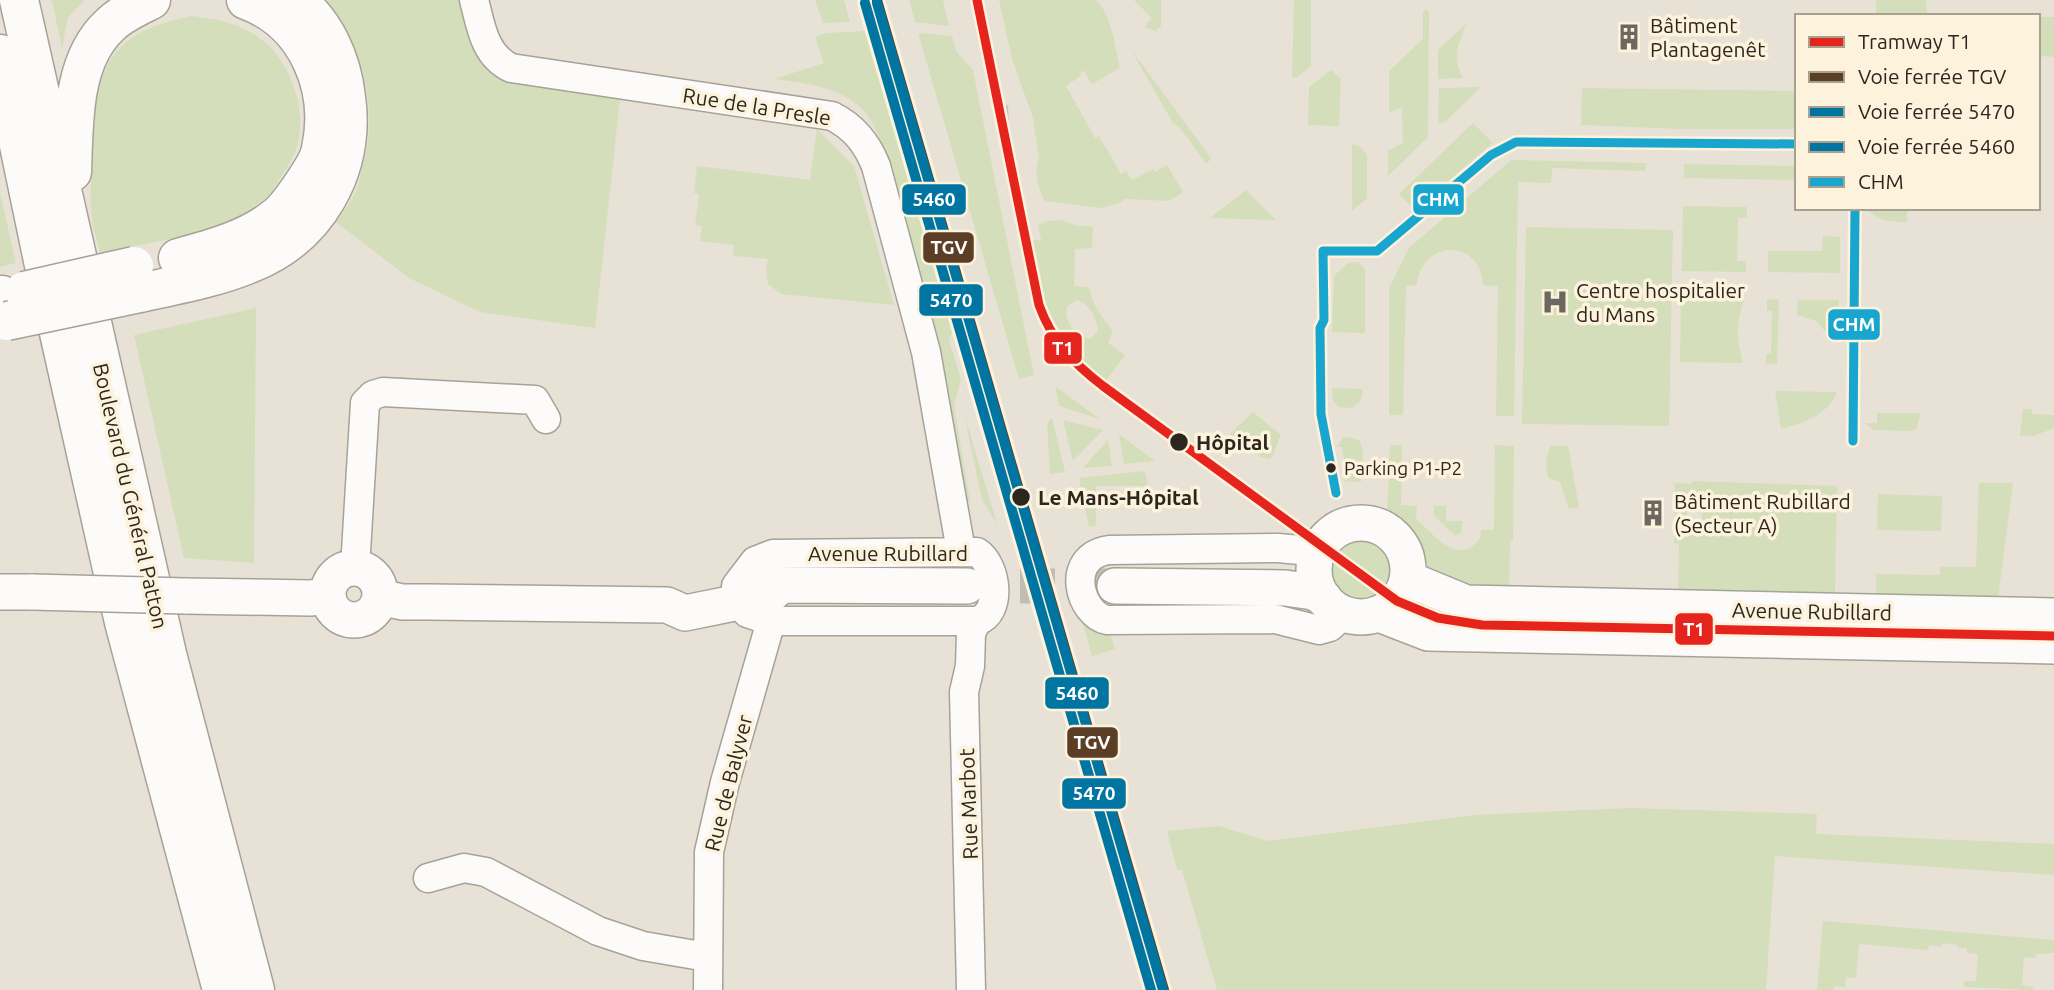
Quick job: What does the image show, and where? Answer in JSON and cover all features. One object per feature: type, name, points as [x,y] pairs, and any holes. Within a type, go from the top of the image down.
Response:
[{"type":"highway","name":"Boulevard du Général Patton","points":[[19,0],[167,654],[255,990]]},
{"type":"highway","points":[[71,227],[74,119],[80,81],[93,45],[110,24],[152,0]]},
{"type":"highway","points":[[137,279],[174,259],[243,237],[277,216],[293,199],[321,152],[324,92],[313,62],[296,36],[276,16],[246,0]]},
{"type":"highway","points":[[2,309],[137,279],[198,280],[250,264],[289,242],[317,213],[335,188],[345,154],[349,120],[338,61],[325,32],[309,10],[296,0]]},
{"type":"highway","name":"Boulevard du Général Patton","points":[[0,54],[121,611],[222,990]]},
{"type":"main road","name":"Avenue Rubillard","points":[[1203,586],[1244,578],[1316,549],[1331,534],[1356,523],[1378,526],[1401,544],[1407,558],[1408,579],[1466,603],[2054,616]]},
{"type":"main road","points":[[1316,549],[1314,569],[1317,584],[1334,606]]},
{"type":"main road","points":[[355,568],[371,574],[380,589],[380,597],[373,612],[358,620],[349,620],[334,611],[328,596],[329,587],[338,573],[355,568]]},
{"type":"main road","points":[[1379,614],[1397,601],[1408,579]]},
{"type":"main road","name":"Avenue Rubillard","points":[[380,597],[428,603],[667,605],[678,595],[737,594],[768,580],[782,585],[967,586]]},
{"type":"main road","name":"Avenue Rubillard","points":[[1115,586],[1285,588],[1312,592],[1334,606],[1362,617],[1379,614],[1428,633],[2054,646]]},
{"type":"main road","points":[[17,592],[328,596]]},
{"type":"street","name":"Rue de la Presle","points":[[474,0],[488,48],[501,63],[511,68],[832,116],[859,135],[876,166],[926,352],[961,551]]},
{"type":"street","points":[[355,568],[365,403],[373,396],[383,393],[535,400],[546,419]]},
{"type":"street","name":"Avenue Rubillard","points":[[1316,549],[1099,551],[1083,566],[1080,578],[1091,612],[1107,621],[1275,619],[1319,630],[1330,627],[1334,606]]},
{"type":"street","name":"Avenue Rubillard","points":[[737,594],[755,561],[773,554],[977,552],[987,560],[992,573],[993,606],[988,616],[977,621]]},
{"type":"street","points":[[737,594],[747,613],[771,621],[977,621]]},
{"type":"street","name":"Rue de Balyver","points":[[708,990],[709,852],[725,782],[771,621]]},
{"type":"street","name":"Rue Marbot","points":[[971,990],[964,692],[970,666],[971,633],[977,621]]},
{"type":"street","points":[[429,878],[464,868],[486,872],[598,931],[643,946],[707,957]]},
{"type":"green space","points":[[52,0],[85,0],[68,17],[62,49]]},
{"type":"green space","points":[[327,0],[461,0],[477,49],[493,75],[620,99],[595,328],[480,312],[409,278],[336,222],[357,189],[367,147],[369,124],[365,81],[359,60],[340,19]]},
{"type":"green space","points":[[815,0],[844,0],[850,22],[823,23]]},
{"type":"green space","points":[[909,0],[943,0],[949,26],[915,22]]},
{"type":"green space","points":[[999,0],[1096,0],[1109,23],[1120,68],[1092,84],[1083,70],[1079,77],[1066,86],[1095,138],[1099,136],[1121,174],[1126,171],[1132,180],[1167,165],[1183,192],[1169,201],[1125,199],[1102,208],[1045,201],[1037,180],[1039,158],[1033,118],[1012,59]]},
{"type":"green space","points":[[1134,0],[1161,0],[1161,26],[1156,31],[1144,27],[1152,18]]},
{"type":"green space","points":[[1294,0],[1311,0],[1311,66],[1297,77],[1292,77]]},
{"type":"green space","points":[[1876,0],[1926,0],[1927,14],[1876,14]]},
{"type":"green space","points":[[1426,9],[1429,13],[1428,137],[1388,176],[1388,151],[1403,143],[1402,107],[1389,113],[1389,71],[1423,39],[1423,12]]},
{"type":"green space","points":[[192,16],[243,28],[270,46],[280,59],[295,89],[299,105],[299,138],[295,152],[270,193],[240,215],[182,236],[100,253],[90,206],[94,118],[99,86],[113,57],[123,45],[147,29]]},
{"type":"green space","points":[[2040,17],[2054,17],[2054,57],[2040,56]]},
{"type":"green space","points":[[1467,23],[1457,57],[1463,78],[1438,79],[1438,50]]},
{"type":"green space","points":[[867,31],[942,273],[945,305],[953,331],[949,340],[961,379],[954,405],[970,502],[963,503],[939,343],[929,335],[932,318],[875,128],[863,110],[844,96],[821,87],[774,79],[824,63],[815,37],[826,33]]},
{"type":"green space","points":[[918,33],[952,36],[956,51],[973,70],[1034,375],[1019,379]]},
{"type":"green space","points":[[1130,48],[1211,158],[1207,164],[1173,123]]},
{"type":"green space","points":[[1331,70],[1341,79],[1339,126],[1308,125],[1309,87]]},
{"type":"green space","points":[[1481,87],[1445,122],[1438,123],[1439,88]]},
{"type":"green space","points":[[1582,88],[1795,91],[1795,129],[1679,129],[1581,125]]},
{"type":"green space","points":[[1473,123],[1493,143],[1414,210],[1399,194]]},
{"type":"green space","points":[[817,129],[854,166],[894,305],[781,294],[768,284],[768,259],[733,256],[734,245],[700,241],[702,226],[695,225],[699,194],[694,193],[697,166],[810,180]]},
{"type":"green space","points":[[1352,144],[1360,147],[1367,155],[1367,198],[1352,211]]},
{"type":"green space","points":[[1511,160],[1646,163],[1645,171],[1552,168],[1551,183],[1518,182],[1514,416],[1496,416],[1498,286],[1483,285],[1480,270],[1472,259],[1462,252],[1451,250],[1439,252],[1429,259],[1421,270],[1417,285],[1406,286],[1403,415],[1389,415],[1389,288],[1409,248]]},
{"type":"green space","points":[[1684,164],[1795,166],[1795,180],[1684,178]]},
{"type":"green space","points":[[1246,190],[1276,220],[1210,218]]},
{"type":"green space","points":[[0,193],[16,263],[0,267]]},
{"type":"green space","points":[[1683,206],[1747,207],[1747,218],[1738,218],[1737,261],[1746,261],[1746,272],[1682,271]]},
{"type":"green space","points":[[1869,210],[1907,210],[1907,222],[1890,221]]},
{"type":"green space","points":[[1061,220],[1093,227],[1092,248],[1075,249],[1074,286],[1089,287],[1101,316],[1113,331],[1108,343],[1125,355],[1100,389],[1062,358],[1052,346],[1038,318],[1021,240],[1041,240],[1038,225]],"holes":[[[1077,300],[1092,312],[1096,321],[1098,331],[1091,339],[1081,337],[1068,320],[1067,306]]]},
{"type":"green space","points":[[1526,227],[1673,230],[1669,426],[1522,424]]},
{"type":"green space","points":[[1823,236],[1840,237],[1840,273],[1768,272],[1768,251],[1822,251]]},
{"type":"green space","points":[[1358,262],[1365,272],[1365,333],[1332,332],[1334,276],[1348,263]]},
{"type":"green space","points":[[1681,298],[1744,299],[1738,331],[1743,363],[1680,362]]},
{"type":"green space","points":[[1779,299],[1777,364],[1766,364],[1766,354],[1771,353],[1772,311],[1767,311],[1767,300]]},
{"type":"green space","points":[[1798,300],[1839,300],[1838,342],[1834,342],[1816,321],[1797,315]]},
{"type":"green space","points":[[256,308],[254,563],[184,558],[134,335]]},
{"type":"green space","points":[[1055,386],[1100,419],[1059,406]]},
{"type":"green space","points":[[1332,388],[1363,389],[1361,400],[1352,408],[1339,407],[1333,401]]},
{"type":"green space","points":[[1775,391],[1837,392],[1828,407],[1821,412],[1806,421],[1781,429]]},
{"type":"green space","points":[[2023,409],[2032,409],[2032,414],[2054,415],[2054,428],[2034,436],[2020,436]]},
{"type":"green space","points":[[1253,412],[1281,435],[1272,457],[1268,459],[1260,457],[1230,434]]},
{"type":"green space","points":[[1877,413],[1921,413],[1916,429],[1910,431],[1874,430],[1865,423],[1877,423]]},
{"type":"green space","points":[[964,414],[997,524],[982,500]]},
{"type":"green space","points":[[1052,418],[1065,472],[1050,474],[1047,423]]},
{"type":"green space","points":[[1063,420],[1103,430],[1073,461]]},
{"type":"green space","points":[[1119,434],[1155,461],[1124,464]]},
{"type":"green space","points":[[1343,438],[1360,441],[1363,451],[1361,482],[1343,481],[1347,480],[1342,447],[1337,447]]},
{"type":"green space","points":[[1108,440],[1112,466],[1083,468]]},
{"type":"green space","points":[[1390,445],[1402,445],[1401,505],[1417,506],[1416,519],[1443,543],[1459,550],[1466,550],[1476,543],[1481,530],[1494,530],[1495,445],[1514,446],[1513,540],[1510,541],[1509,590],[1471,589],[1421,564],[1410,536],[1387,516]]},
{"type":"green space","points":[[1551,446],[1568,446],[1579,507],[1569,509],[1560,482],[1549,478],[1546,462]]},
{"type":"green space","points":[[1145,471],[1148,486],[1096,486],[1096,526],[1089,527],[1079,478]]},
{"type":"green space","points":[[1692,481],[1837,486],[1835,595],[1678,593],[1679,544],[1674,543],[1674,533],[1702,533],[1702,511],[1687,510],[1687,516],[1675,516],[1675,483],[1692,484]]},
{"type":"green space","points":[[1979,483],[2013,483],[1998,598],[1876,596],[1876,574],[1940,575],[1940,567],[1976,567]]},
{"type":"green space","points":[[1878,494],[1942,496],[1941,531],[1877,530]]},
{"type":"green space","points":[[1434,506],[1446,506],[1446,521],[1462,521],[1460,534],[1454,535],[1434,515]]},
{"type":"green space","points":[[1361,538],[1379,544],[1387,552],[1393,570],[1387,588],[1379,596],[1361,602],[1343,596],[1335,588],[1329,570],[1335,552],[1343,544]]},
{"type":"green space","points":[[1081,616],[1109,630],[1115,649],[1092,656]]},
{"type":"green space","points":[[1631,808],[1817,814],[1816,834],[2054,844],[2054,875],[1775,856],[1766,990],[1217,990],[1182,870],[1177,870],[1167,831],[1219,826],[1268,841],[1474,815]]},
{"type":"green space","points":[[1823,921],[2054,940],[2054,953],[2036,954],[2035,958],[2024,957],[2022,985],[2033,987],[2033,990],[1964,987],[1964,981],[1976,981],[1978,954],[1967,953],[1967,948],[1942,943],[1942,947],[1929,945],[1928,950],[1859,944],[1856,978],[1846,977],[1845,987],[1834,986],[1834,990],[1817,990]]},
{"type":"tunnel","points":[[967,586],[1115,586]]},
{"type":"tram line","name":"T1","points":[[977,0],[1039,305],[1050,330],[1073,360],[1103,386],[1397,601],[1438,618],[1482,625],[2054,636]]},
{"type":"tram line","points":[[1007,106],[1010,161]]},
{"type":"rail line","name":"TGV","points":[[877,0],[1164,990]]},
{"type":"rail line","name":"5470","points":[[865,3],[1151,990]]},
{"type":"rail line","name":"5460","points":[[877,3],[1163,990]]},
{"type":"transit line","name":"CHM","points":[[1336,493],[1321,414],[1323,251],[1377,251],[1491,155],[1516,142],[1795,144]]},
{"type":"transit line","name":"CHM","points":[[1853,441],[1855,210]]},
{"type":"place","name":"Bâtiment Plantagenêt","points":[[1629,37]]},
{"type":"place","name":"Centre hospitalier du Mans","points":[[1555,302]]},
{"type":"place","name":"Hôpital","points":[[1179,442]]},
{"type":"place","name":"Parking P1-P2","points":[[1331,468]]},
{"type":"place","name":"Le Mans-Hôpital","points":[[1021,497]]},
{"type":"place","name":"Bâtiment Rubillard (Secteur A)","points":[[1653,513]]}]
